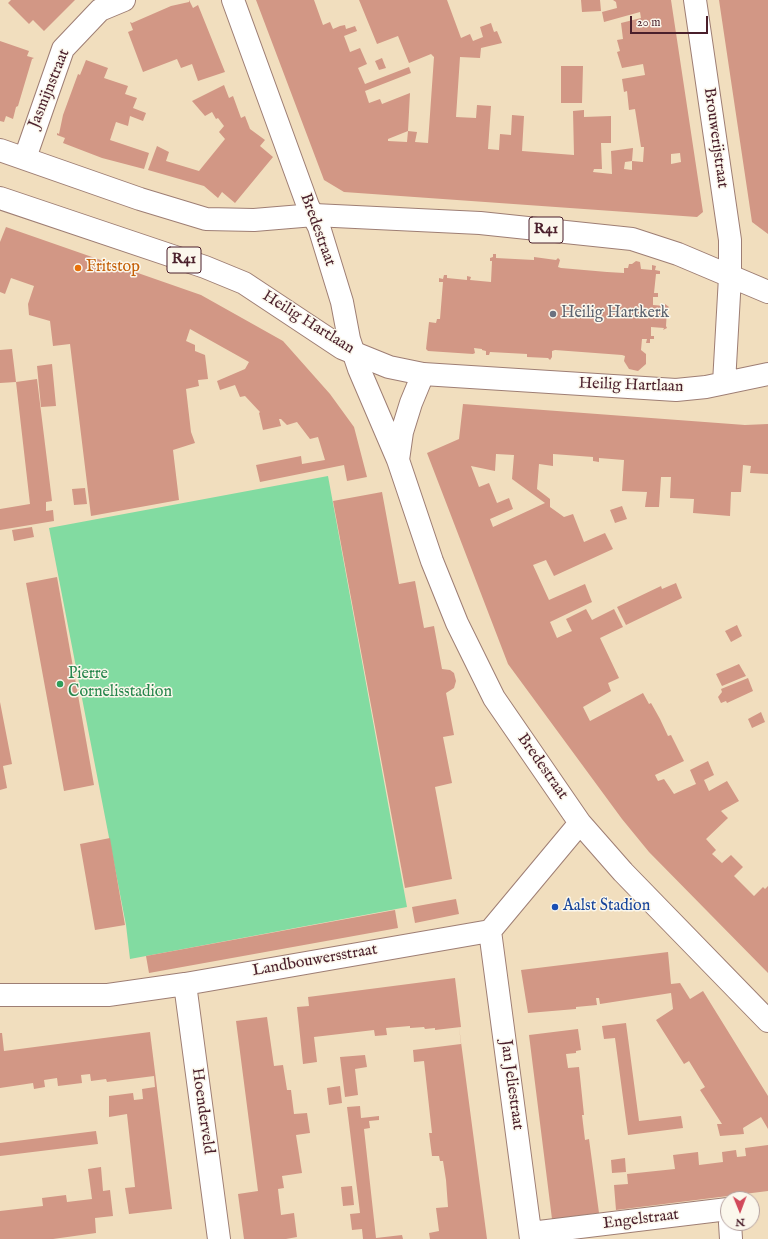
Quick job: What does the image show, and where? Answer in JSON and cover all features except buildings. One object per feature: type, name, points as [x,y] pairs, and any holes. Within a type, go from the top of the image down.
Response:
[{"type":"street","name":"Jasmijnstraat","points":[[24,158],[63,49],[100,10],[124,0]]},
{"type":"street","name":"Bredestraat","points":[[233,0],[308,206],[319,227],[342,302],[353,353],[398,460],[432,561],[457,623],[494,698],[580,823],[624,872],[768,1021]]},
{"type":"street","name":"Brouwerijstraat","points":[[695,0],[730,240],[730,277]]},
{"type":"street","name":"R41","points":[[0,150],[140,199],[206,219],[254,220],[314,215],[480,223],[632,239],[678,254],[768,292]]},
{"type":"street","name":"Heilig Hartlaan","points":[[0,198],[205,268],[244,283],[311,328],[353,353],[389,367],[423,374],[676,390],[724,383],[768,374]]},
{"type":"street","points":[[724,383],[730,277]]},
{"type":"street","name":"Bredestraat","points":[[398,460],[402,432],[423,374]]},
{"type":"street","points":[[490,931],[580,823]]},
{"type":"street","name":"Landbouwersstraat","points":[[0,996],[108,995],[185,984],[490,931]]},
{"type":"street","name":"Jan Jeliestraat","points":[[490,931],[531,1236]]},
{"type":"street","name":"Hoenderveld","points":[[185,984],[219,1239]]},
{"type":"street","name":"Engelstraat","points":[[531,1236],[720,1210]]},
{"type":"green space","points":[[328,476],[407,907],[130,959],[126,925],[49,528]]},
{"type":"place","name":"Fritstop","points":[[78,268]]},
{"type":"place","name":"Heilig Hartkerk","points":[[553,314]]},
{"type":"place","name":"Pierre Cornelisstadion","points":[[60,684]]},
{"type":"place","name":"Aalst Stadion","points":[[555,907]]}]
